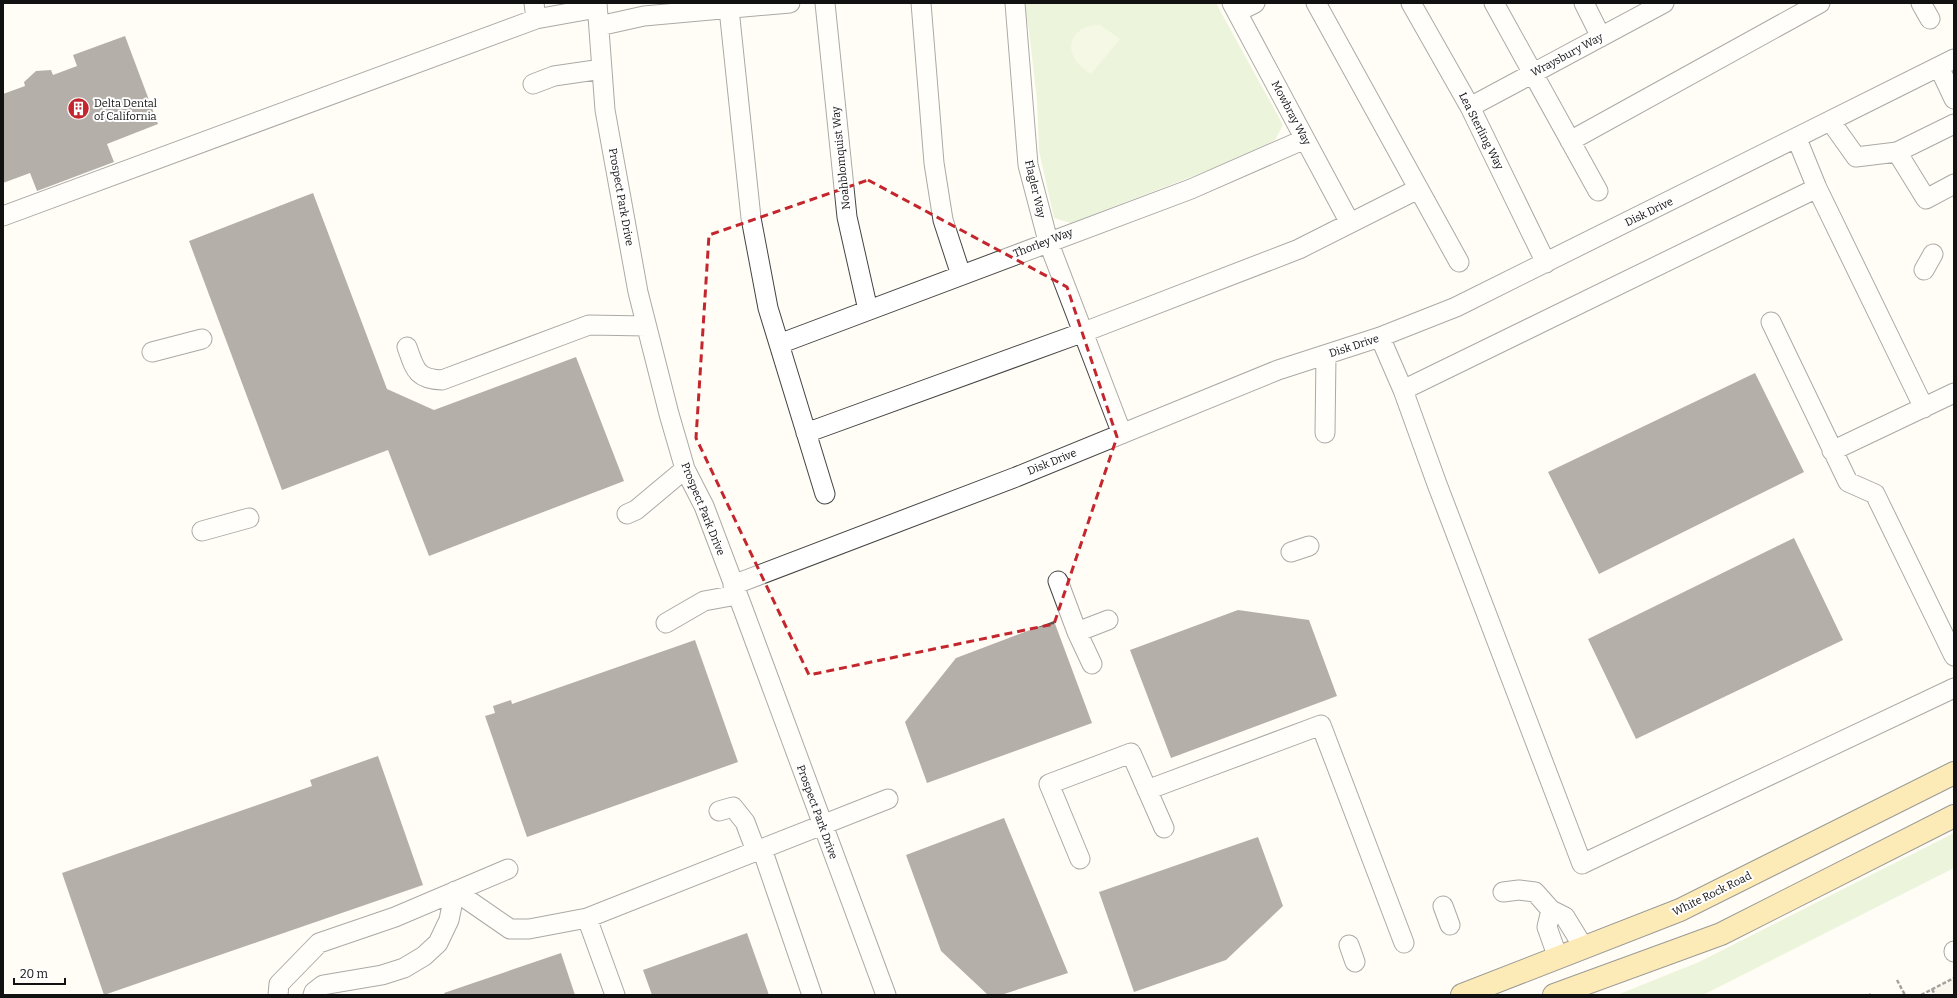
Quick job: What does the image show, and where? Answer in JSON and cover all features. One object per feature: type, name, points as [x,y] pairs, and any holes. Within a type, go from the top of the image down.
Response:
[{"type":"main road","name":"White Rock Road","points":[[1462,995],[1680,910],[1954,773]]},
{"type":"main road","points":[[1559,994],[1586,989],[1721,934],[1954,816]]},
{"type":"street","points":[[3,216],[535,11],[597,12],[644,16],[790,3]]},
{"type":"street","name":"Noahblomquist Way","points":[[825,3],[847,217],[868,310]]},
{"type":"street","points":[[922,3],[936,177],[943,220],[961,275]]},
{"type":"street","name":"Flagler Way","points":[[1016,3],[1028,165],[1048,241],[1122,434]]},
{"type":"street","points":[[1234,8],[1255,3]]},
{"type":"street","points":[[1316,3],[1459,262]]},
{"type":"street","name":"Lea Sterling Way","points":[[1411,3],[1470,107],[1546,262]]},
{"type":"street","points":[[1494,3],[1598,191]]},
{"type":"street","points":[[1584,3],[1601,37]]},
{"type":"street","name":"Wraysbury Way","points":[[1470,107],[1664,3]]},
{"type":"street","points":[[1570,141],[1820,3]]},
{"type":"street","name":"Mowbray Way","points":[[1234,8],[1350,223]]},
{"type":"street","points":[[729,9],[751,218],[768,308],[825,494]]},
{"type":"street","name":"Prospect Park Drive","points":[[597,12],[605,110],[638,292],[685,469],[704,506],[886,995]]},
{"type":"street","points":[[1946,63],[1954,99]]},
{"type":"street","name":"Disk Drive","points":[[666,623],[704,601],[735,590],[1016,477],[1278,370],[1380,337],[1456,307],[1831,122],[1946,63]]},
{"type":"street","points":[[533,84],[554,76],[602,69]]},
{"type":"street","points":[[1831,122],[1856,157],[1898,152],[1954,124]]},
{"type":"street","name":"Thorley Way","points":[[779,344],[1048,241],[1192,188],[1305,139]]},
{"type":"street","points":[[1796,139],[1817,188],[1924,408]]},
{"type":"street","points":[[1898,152],[1926,199],[1954,184]]},
{"type":"street","points":[[1403,390],[1817,188]]},
{"type":"street","points":[[806,433],[1084,332],[1299,249],[1418,189]]},
{"type":"street","points":[[1770,322],[1848,482],[1875,494],[1954,656]]},
{"type":"street","points":[[407,347],[416,370],[428,379],[442,380],[589,325],[646,326]]},
{"type":"street","points":[[1380,337],[1403,390],[1582,864],[1954,688]]},
{"type":"street","points":[[152,352],[202,339]]},
{"type":"street","points":[[1325,433],[1326,355]]},
{"type":"street","points":[[1832,451],[1954,393]]},
{"type":"street","points":[[627,514],[636,510],[685,469]]},
{"type":"street","points":[[202,531],[249,518]]},
{"type":"street","points":[[1291,552],[1309,546]]},
{"type":"street","points":[[1058,581],[1077,632],[1092,664]]},
{"type":"street","points":[[1077,632],[1108,620]]},
{"type":"street","points":[[1147,790],[1321,725],[1404,943]]},
{"type":"street","points":[[1080,859],[1049,784],[1131,753],[1164,828]]},
{"type":"street","points":[[455,891],[510,929],[529,929],[587,918],[888,799]]},
{"type":"street","points":[[719,811],[733,807],[745,822],[759,850],[812,995]]},
{"type":"street","points":[[278,995],[279,984],[319,943],[395,917],[510,868]]},
{"type":"street","points":[[1504,892],[1519,890],[1535,892],[1552,910],[1565,917],[1584,948]]},
{"type":"street","points":[[313,995],[314,992],[323,985],[382,975],[404,968],[424,956],[438,943],[446,926],[455,891]]},
{"type":"street","points":[[1443,906],[1450,925]]},
{"type":"street","points":[[1552,910],[1547,927],[1558,958]]},
{"type":"street","points":[[587,918],[615,995]]},
{"type":"path","points":[[1921,995],[1954,978]]},
{"type":"path","points":[[1897,980],[1905,995]]},
{"type":"path","points":[[1932,989],[1935,995]]},
{"type":"highlighted area","points":[[868,180],[1067,287],[1117,437],[1054,624],[809,675],[696,438],[709,235]]},
{"type":"green space","points":[[1027,3],[1216,3],[1283,125],[1275,140],[1230,162],[1071,223],[1054,218],[1039,151],[1037,100],[1029,31],[1024,6]]},
{"type":"green space","points":[[1093,25],[1100,25],[1120,39],[1091,74],[1076,61],[1071,45],[1076,34],[1081,30]]},
{"type":"green space","points":[[1954,833],[1954,868],[1703,995],[1617,995],[1699,962]]},
{"type":"shaded area","points":[[1954,978],[1954,995],[1935,995],[1932,989]]},
{"type":"building","name":"Delta Dental of California","points":[[125,36],[158,124],[107,144],[114,162],[37,191],[30,173],[3,183],[3,94],[25,86],[24,82],[36,71],[51,70],[53,75],[77,66],[73,55]]},
{"type":"building","points":[[313,193],[387,389],[434,410],[576,357],[624,481],[429,556],[388,450],[282,490],[189,241]]},
{"type":"building","points":[[1755,373],[1804,472],[1599,574],[1548,472]]},
{"type":"building","points":[[1794,538],[1843,640],[1636,739],[1588,639]]},
{"type":"building","points":[[1238,610],[1309,620],[1337,696],[1171,758],[1130,650]]},
{"type":"building","points":[[1054,621],[1092,723],[927,783],[905,722],[956,658]]},
{"type":"building","points":[[695,640],[738,762],[527,837],[485,716],[495,713],[493,706],[511,700],[512,704]]},
{"type":"building","points":[[378,756],[423,885],[104,995],[62,873],[312,786],[310,780]]},
{"type":"building","points":[[1004,818],[1068,973],[1001,995],[988,995],[941,951],[906,855]]},
{"type":"building","points":[[1258,837],[1283,906],[1226,960],[1134,992],[1099,892]]},
{"type":"building","points":[[747,933],[769,995],[652,995],[643,970]]},
{"type":"building","points":[[561,953],[575,995],[445,995],[444,993]]},
{"type":"place","name":"Delta Dental of California","points":[[78,109]]}]
